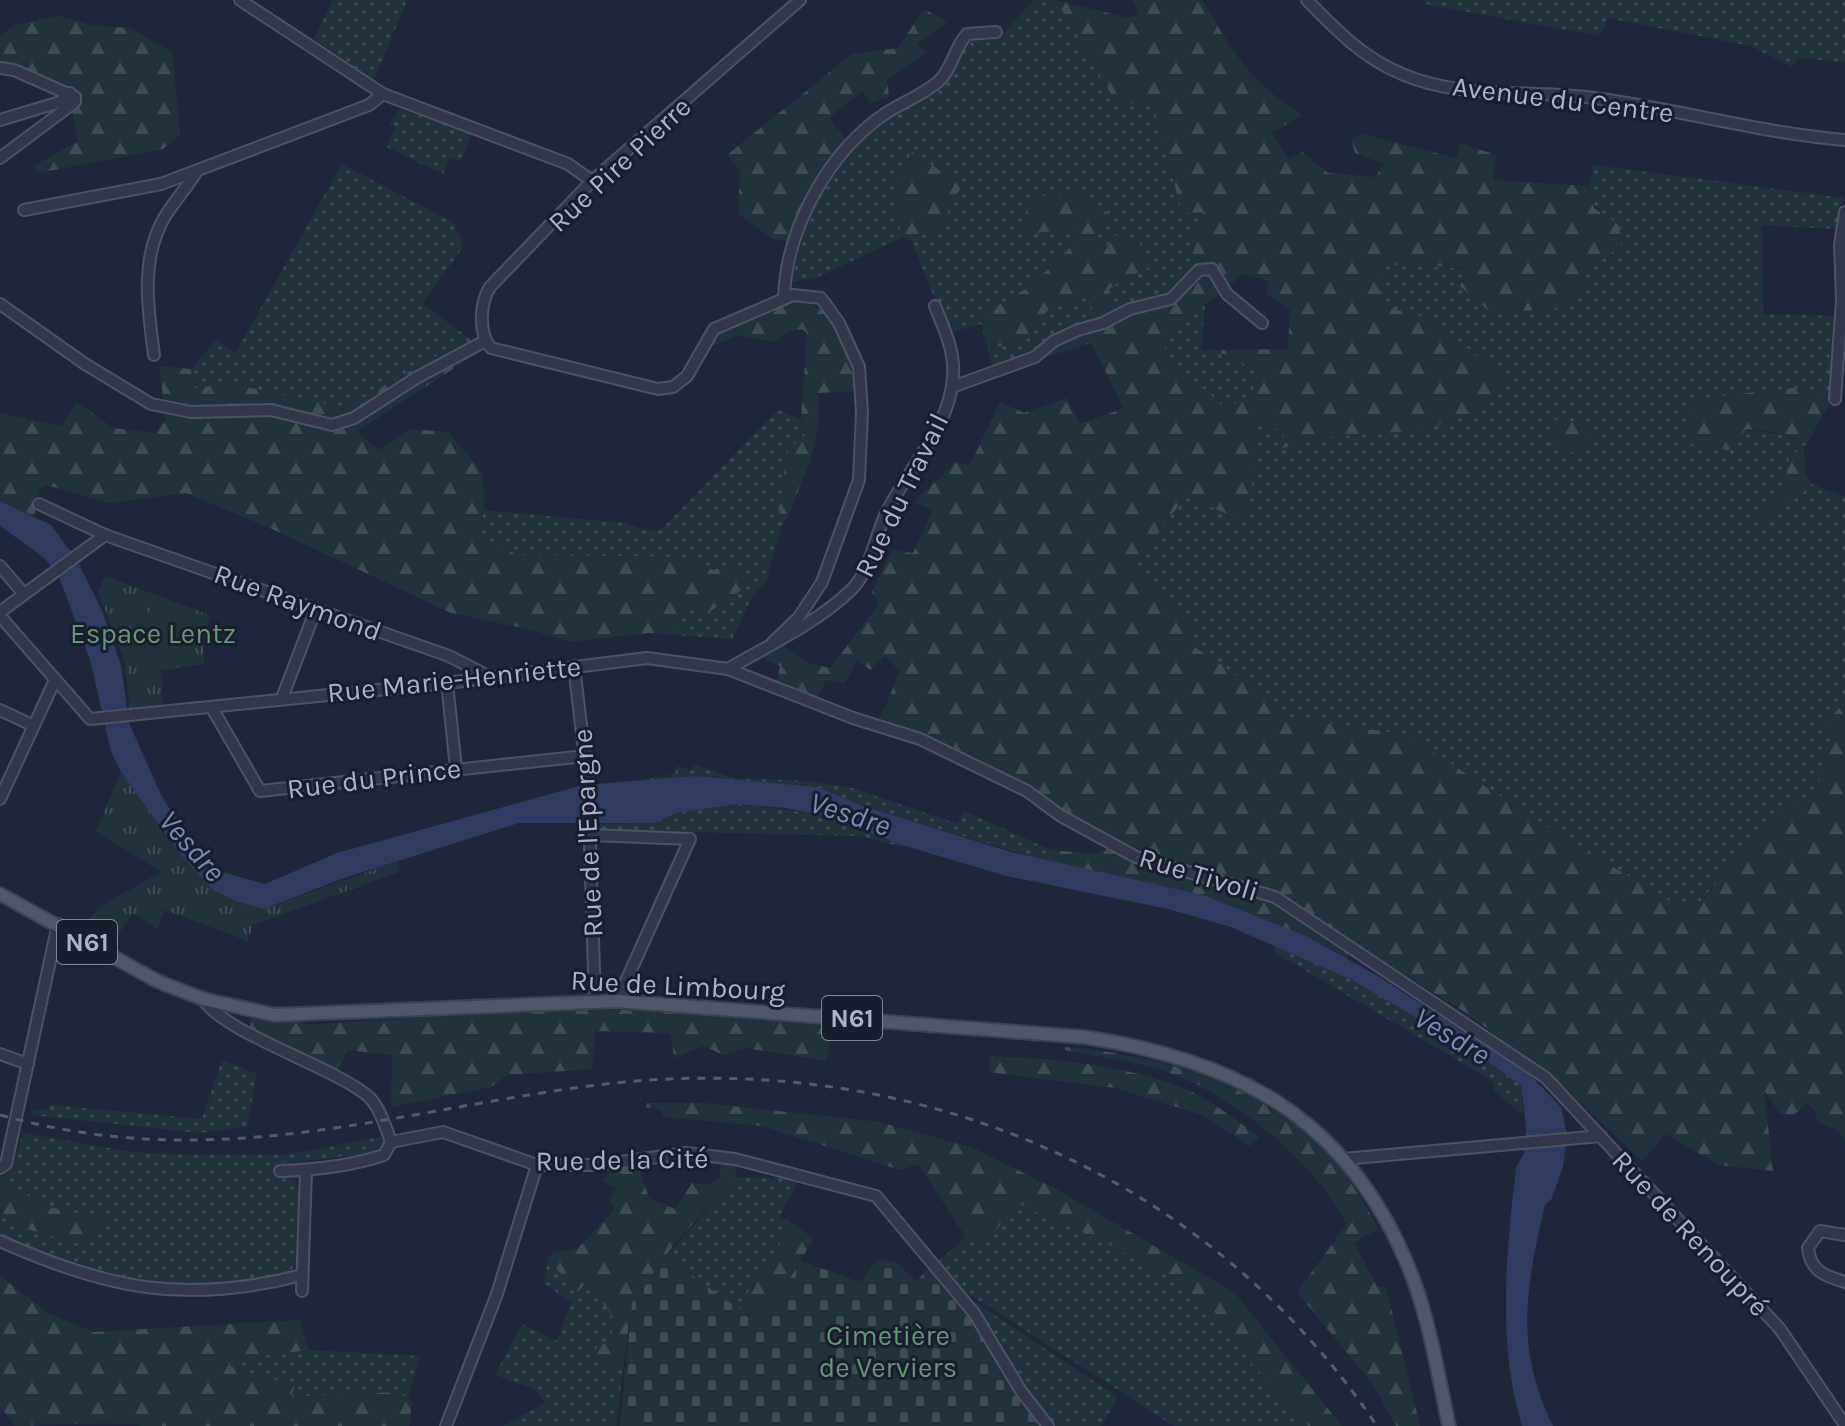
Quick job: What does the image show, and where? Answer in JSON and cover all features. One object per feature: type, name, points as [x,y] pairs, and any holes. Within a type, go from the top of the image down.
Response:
[{"type":"main road","name":"Rue de Limbourg","points":[[0,894],[157,981],[203,999],[275,1015],[617,1001],[958,1025],[1148,1047],[1245,1081],[1294,1114],[1343,1159],[1379,1211],[1415,1284],[1449,1426]]},
{"type":"street","points":[[240,0],[383,94],[568,164],[592,181]]},
{"type":"street","name":"Rue Pire Pierre","points":[[488,345],[483,297],[490,287],[592,181],[800,0]]},
{"type":"street","name":"Avenue du Centre","points":[[1307,0],[1371,59],[1404,75],[1447,87],[1592,97],[1781,134],[1845,140]]},
{"type":"street","points":[[784,298],[800,224],[812,197],[839,159],[872,124],[941,79],[954,50],[967,34],[996,32]]},
{"type":"street","points":[[0,68],[14,70],[75,97],[75,102],[0,158]]},
{"type":"street","points":[[0,120],[51,106],[67,99],[70,93]]},
{"type":"street","points":[[24,210],[161,184],[369,105],[383,94]]},
{"type":"street","points":[[154,355],[148,306],[148,265],[161,224],[197,171]]},
{"type":"street","points":[[1835,399],[1843,302],[1845,212]]},
{"type":"street","points":[[952,387],[1035,357],[1054,341],[1103,323],[1130,309],[1171,299],[1199,270],[1212,269],[1227,294],[1262,323]]},
{"type":"street","points":[[0,304],[85,364],[151,404],[191,412],[271,410],[332,425],[354,418],[416,378],[488,345],[637,385],[673,387],[687,376],[714,329],[784,298],[810,294],[821,298],[830,309],[859,367],[862,412],[859,480],[822,582],[799,617],[772,643],[728,669]]},
{"type":"street","name":"Rue du Travail","points":[[772,643],[854,588],[885,515],[937,423],[952,387],[950,345],[935,306]]},
{"type":"street","name":"Rue Raymond","points":[[39,504],[105,535],[449,656],[488,676]]},
{"type":"street","points":[[0,799],[55,680],[0,614],[49,573],[105,535]]},
{"type":"street","points":[[0,566],[23,593]]},
{"type":"street","points":[[282,698],[316,609]]},
{"type":"street","name":"Rue Marie-Henriette","points":[[55,680],[90,719],[105,720],[647,658],[728,669],[756,680]]},
{"type":"street","name":"Rue de l'Epargne","points":[[574,666],[588,784],[595,1001]]},
{"type":"street","name":"Rue Tivoli","points":[[756,680],[920,739],[1027,791],[1085,830],[1136,857],[1275,897],[1546,1078],[1601,1136]]},
{"type":"street","points":[[447,683],[456,768]]},
{"type":"street","name":"Rue du Prince","points":[[212,708],[260,791],[585,756]]},
{"type":"street","points":[[0,710],[34,726]]},
{"type":"street","points":[[591,832],[690,839],[617,1001]]},
{"type":"street","points":[[0,1168],[6,1164],[58,924]]},
{"type":"street","points":[[203,999],[230,1020],[369,1098],[391,1142]]},
{"type":"street","points":[[0,1054],[28,1064]]},
{"type":"street","name":"Rue de la Cité","points":[[280,1171],[306,1170],[380,1156],[391,1142],[443,1132],[537,1165],[599,1165],[686,1153],[735,1159],[855,1188],[876,1196],[974,1313],[1021,1391],[1048,1426]]},
{"type":"street","name":"Rue de Renoupré","points":[[1343,1159],[1601,1136],[1780,1329],[1845,1425]]},
{"type":"street","points":[[446,1426],[497,1294],[537,1165]]},
{"type":"street","points":[[302,1291],[306,1170]]},
{"type":"street","points":[[1845,1235],[1820,1231],[1808,1248],[1809,1259],[1817,1270],[1845,1282]]},
{"type":"street","points":[[0,1241],[62,1267],[160,1291],[239,1289],[302,1275]]},
{"type":"green space","points":[[333,0],[407,0],[374,80],[314,39]]},
{"type":"green space","points":[[1034,0],[1056,0],[1117,104],[1153,102],[1182,213],[1208,211],[1208,264],[1164,294],[1117,305],[1106,291],[1151,266],[1094,249],[1095,232],[1107,213],[1087,194],[1035,196],[1022,235],[1076,228],[1076,242],[1031,286],[992,309],[981,324],[948,333],[912,242],[941,225],[896,213],[903,237],[818,277],[791,282],[809,213],[832,171],[872,126],[929,92],[967,38],[1005,31]]},
{"type":"green space","points":[[1056,0],[1128,18],[1138,14],[1133,0],[1202,0],[1244,65],[1269,91],[1302,115],[1272,133],[1289,159],[1302,152],[1328,173],[1375,177],[1384,164],[1355,153],[1351,139],[1362,134],[1456,158],[1461,143],[1496,155],[1493,180],[1588,186],[1594,208],[1619,225],[1621,245],[1587,273],[1576,299],[1551,310],[1489,311],[1460,286],[1466,267],[1382,265],[1380,294],[1394,309],[1433,320],[1511,384],[1490,400],[1443,424],[1400,432],[1331,437],[1281,449],[1284,433],[1258,419],[1248,523],[1185,496],[1136,565],[1192,627],[1193,646],[1260,691],[1285,716],[1407,735],[1546,826],[1674,904],[1698,905],[1778,811],[1817,792],[1825,748],[1835,734],[1826,723],[1845,701],[1845,1142],[1838,1130],[1819,1123],[1813,1108],[1806,1104],[1794,1115],[1780,1114],[1764,1090],[1773,1171],[1719,1165],[1666,1134],[1642,1161],[1561,1084],[1468,1014],[1362,948],[1346,958],[1306,936],[1203,895],[1043,860],[1051,850],[1095,854],[1106,849],[1056,806],[1001,771],[941,742],[880,719],[900,671],[885,656],[870,670],[857,660],[845,683],[826,680],[817,699],[777,682],[780,666],[762,658],[781,644],[808,663],[830,668],[879,604],[872,592],[892,550],[913,553],[933,510],[914,502],[956,462],[970,465],[1000,402],[1024,413],[1067,398],[1080,424],[1124,408],[1091,343],[1045,357],[1044,343],[1096,314],[1084,298],[1047,311],[1027,340],[988,349],[981,324],[992,309],[1031,286],[1076,242],[1075,228],[1022,235],[1020,226],[1035,196],[1086,194],[1107,213],[1095,232],[1095,249],[1104,249],[1115,235],[1138,240],[1152,266],[1121,280],[1107,291],[1117,304],[1164,294],[1208,265],[1194,260],[1190,233],[1207,212],[1182,213],[1153,103],[1117,104]],"holes":[[[1243,274],[1269,281],[1266,294],[1290,310],[1288,349],[1222,350],[1221,356],[1257,369],[1252,396],[1225,408],[1165,354],[1164,338]]]},
{"type":"green space","points":[[1421,0],[1845,0],[1845,62],[1798,58],[1792,67],[1750,46],[1608,18],[1600,36],[1429,5]]},
{"type":"green space","points":[[924,9],[947,22],[917,44],[926,53],[887,79],[889,97],[871,103],[862,91],[829,118],[847,142],[792,243],[773,239],[738,214],[740,171],[727,155],[852,54],[898,48]]},
{"type":"green space","points":[[60,16],[91,25],[130,28],[172,52],[180,135],[163,149],[38,173],[33,166],[78,142],[70,98],[13,75],[0,75],[0,36],[14,25]]},
{"type":"green space","points":[[400,109],[472,134],[461,161],[450,157],[443,174],[387,147],[395,127],[389,124]]},
{"type":"green space","points":[[912,152],[962,185],[941,225],[912,242],[903,237],[895,202],[900,174]]},
{"type":"green space","points":[[342,164],[454,223],[463,247],[422,304],[475,342],[442,353],[344,409],[233,384],[192,388],[191,369],[217,339],[235,354]]},
{"type":"green space","points":[[1594,165],[1844,198],[1835,229],[1762,225],[1763,314],[1838,316],[1831,400],[1812,390],[1693,400],[1687,443],[1720,435],[1760,431],[1807,444],[1789,457],[1785,487],[1763,513],[1750,540],[1812,484],[1845,497],[1845,701],[1826,723],[1835,734],[1825,748],[1818,792],[1778,811],[1697,905],[1674,904],[1546,826],[1407,735],[1285,716],[1259,691],[1193,646],[1136,565],[1185,495],[1248,523],[1258,419],[1284,433],[1282,449],[1310,438],[1418,430],[1511,384],[1433,320],[1394,309],[1380,294],[1382,265],[1587,273],[1621,244],[1619,225],[1592,201],[1590,186]]},
{"type":"green space","points":[[1084,298],[1096,314],[1044,342],[1045,357],[994,375],[988,349],[1027,340],[1047,311]]},
{"type":"green space","points":[[789,301],[820,309],[840,330],[851,359],[857,391],[817,393],[819,410],[815,441],[788,517],[779,513],[787,452],[807,433],[801,420],[807,333],[802,329],[786,332],[776,342],[737,336],[706,348],[718,330]]},
{"type":"green space","points":[[1205,304],[1201,350],[1222,350],[1221,356],[1257,369],[1252,396],[1225,408],[1165,354],[1164,337]]},
{"type":"green space","points":[[475,342],[481,351],[357,431],[378,450],[412,429],[448,432],[483,473],[484,510],[479,537],[518,555],[679,557],[713,570],[735,562],[750,584],[706,614],[681,608],[676,635],[649,633],[569,642],[528,629],[451,613],[270,528],[185,493],[109,503],[46,485],[40,489],[34,516],[0,501],[0,413],[62,426],[77,402],[113,428],[155,433],[166,420],[159,366],[191,369],[193,388],[233,384],[344,408],[442,353]]},
{"type":"green space","points":[[1795,388],[1812,390],[1831,400],[1807,444],[1775,432],[1746,429],[1728,450],[1687,443],[1693,399]]},
{"type":"green space","points":[[778,410],[801,420],[807,433],[779,513],[788,517],[780,530],[766,582],[752,597],[732,639],[676,635],[681,608],[750,585],[735,562],[713,570],[679,557],[518,555],[479,537],[484,510],[625,523],[645,530],[661,530]]},
{"type":"green space","points":[[1553,420],[1597,423],[1580,455],[1550,445]]},
{"type":"green space","points":[[1804,447],[1805,473],[1812,484],[1749,542],[1763,513],[1785,487],[1789,457]]},
{"type":"green space","name":"Espace Lentz","points":[[105,576],[210,615],[203,647],[204,664],[161,670],[163,707],[130,709],[125,662],[98,591]]},
{"type":"green space","points":[[153,601],[203,618],[193,646],[144,626]]},
{"type":"green space","points":[[141,632],[178,647],[171,666],[134,651]]},
{"type":"green space","points":[[694,764],[732,778],[806,781],[852,788],[958,824],[964,811],[1051,850],[1043,860],[860,805],[818,787],[696,776],[614,785],[675,774],[677,766],[692,771]]},
{"type":"green space","points":[[121,772],[183,859],[212,889],[235,901],[264,909],[398,861],[399,872],[253,925],[248,941],[165,910],[157,928],[133,913],[108,949],[80,932],[99,907],[161,872],[96,831]]},
{"type":"green space","points":[[738,804],[825,817],[867,830],[907,848],[859,836],[596,830],[596,824],[654,823],[676,813]]},
{"type":"green space","points":[[1275,945],[1371,991],[1492,1065],[1521,1085],[1523,1115],[1493,1090],[1495,1084],[1488,1078],[1274,952]]},
{"type":"green space","points":[[625,1010],[834,1024],[826,1061],[746,1048],[724,1055],[703,1046],[674,1058],[671,1033],[595,1031],[592,1069],[507,1075],[491,1087],[391,1107],[392,1055],[348,1050],[335,1072],[250,1028],[250,1019],[320,1024],[505,1011]]},
{"type":"green space","points":[[1065,1047],[1140,1058],[1214,1080],[1282,1115],[1312,1139],[1339,1167],[1379,1228],[1354,1243],[1377,1286],[1386,1287],[1420,1426],[1396,1426],[1372,1383],[1297,1292],[1347,1224],[1314,1176],[1292,1153],[1241,1111],[1188,1080],[1162,1070],[1065,1050]]},
{"type":"green space","points":[[990,1056],[1086,1064],[1157,1079],[1201,1097],[1259,1137],[1250,1146],[1202,1115],[1115,1088],[989,1072]]},
{"type":"green space","points":[[222,1060],[257,1074],[247,1126],[199,1133],[32,1115],[34,1110],[48,1110],[50,1105],[202,1119]]},
{"type":"green space","points":[[647,1103],[705,1103],[880,1122],[973,1148],[1054,1188],[1234,1292],[1342,1426],[1308,1426],[1239,1349],[1226,1325],[1204,1303],[1144,1263],[1075,1229],[1019,1204],[983,1244],[966,1237],[918,1164],[900,1170],[762,1126],[664,1117],[661,1110],[646,1107]]},
{"type":"green space","points":[[23,1133],[132,1152],[186,1155],[286,1155],[380,1137],[383,1143],[370,1153],[277,1164],[277,1174],[294,1180],[299,1199],[300,1241],[290,1272],[215,1284],[178,1284],[106,1272],[0,1234],[0,1214],[28,1229],[110,1220],[40,1205],[3,1177],[13,1166]]},
{"type":"green space","points":[[722,1161],[736,1166],[736,1177],[676,1242],[632,1303],[623,1367],[610,1373],[591,1357],[599,1343],[610,1345],[614,1318],[586,1282],[578,1292],[548,1260],[552,1253],[578,1248],[615,1209],[608,1200],[617,1188],[602,1181],[615,1166],[638,1166],[649,1198],[675,1209],[692,1183],[709,1184],[719,1178]]},
{"type":"green space","points":[[0,1175],[40,1205],[110,1220],[101,1234],[81,1245],[28,1229],[0,1214]]},
{"type":"green space","points":[[736,1177],[800,1179],[779,1216],[793,1224],[738,1308],[666,1257]]},
{"type":"green space","points":[[1018,1204],[1143,1263],[1204,1303],[1226,1325],[1239,1349],[1308,1426],[1174,1426],[963,1290],[939,1261],[966,1237],[983,1244]]},
{"type":"green space","points":[[793,1224],[814,1239],[760,1324],[738,1308]]},
{"type":"green space","name":"Cimetière de Verviers","points":[[666,1257],[760,1324],[801,1261],[860,1282],[878,1259],[899,1263],[915,1282],[931,1267],[970,1313],[1044,1426],[620,1426],[632,1303]]},
{"type":"green space","points":[[548,1260],[578,1292],[586,1281],[614,1318],[610,1373],[623,1367],[616,1426],[503,1426],[545,1403],[535,1389],[495,1375],[522,1324],[557,1341],[571,1303],[544,1283]]},
{"type":"green space","points":[[0,1276],[50,1314],[93,1332],[300,1320],[308,1350],[231,1360],[230,1366],[294,1386],[292,1397],[397,1392],[412,1401],[409,1426],[141,1426],[102,1423],[15,1426],[0,1406]]},
{"type":"green space","points":[[967,1297],[1118,1397],[1101,1426],[1053,1426],[1025,1390]]},
{"type":"green space","points":[[308,1350],[420,1356],[408,1398],[397,1392],[292,1397],[294,1386],[229,1366],[230,1360]]},
{"type":"water","name":"Vesdre","points":[[0,501],[51,525],[77,560],[103,613],[121,665],[129,723],[162,797],[188,836],[222,872],[265,884],[337,853],[583,785],[696,776],[818,787],[860,805],[1011,852],[1203,895],[1306,936],[1378,976],[1528,1073],[1561,1107],[1567,1134],[1563,1167],[1551,1200],[1545,1205],[1533,1263],[1527,1316],[1533,1369],[1553,1426],[1522,1426],[1509,1363],[1506,1298],[1509,1233],[1516,1169],[1524,1153],[1526,1137],[1521,1085],[1465,1046],[1352,980],[1231,927],[1168,909],[1006,876],[899,844],[833,818],[785,808],[738,804],[676,813],[654,823],[519,823],[341,879],[264,909],[235,901],[212,889],[183,858],[121,772],[111,752],[91,663],[58,574],[43,557],[0,526]]},
{"type":"railway","points":[[0,1115],[78,1132],[152,1139],[225,1139],[367,1123],[589,1086],[705,1078],[818,1085],[928,1107],[1034,1143],[1133,1193],[1224,1257],[1306,1335],[1377,1426]]}]
